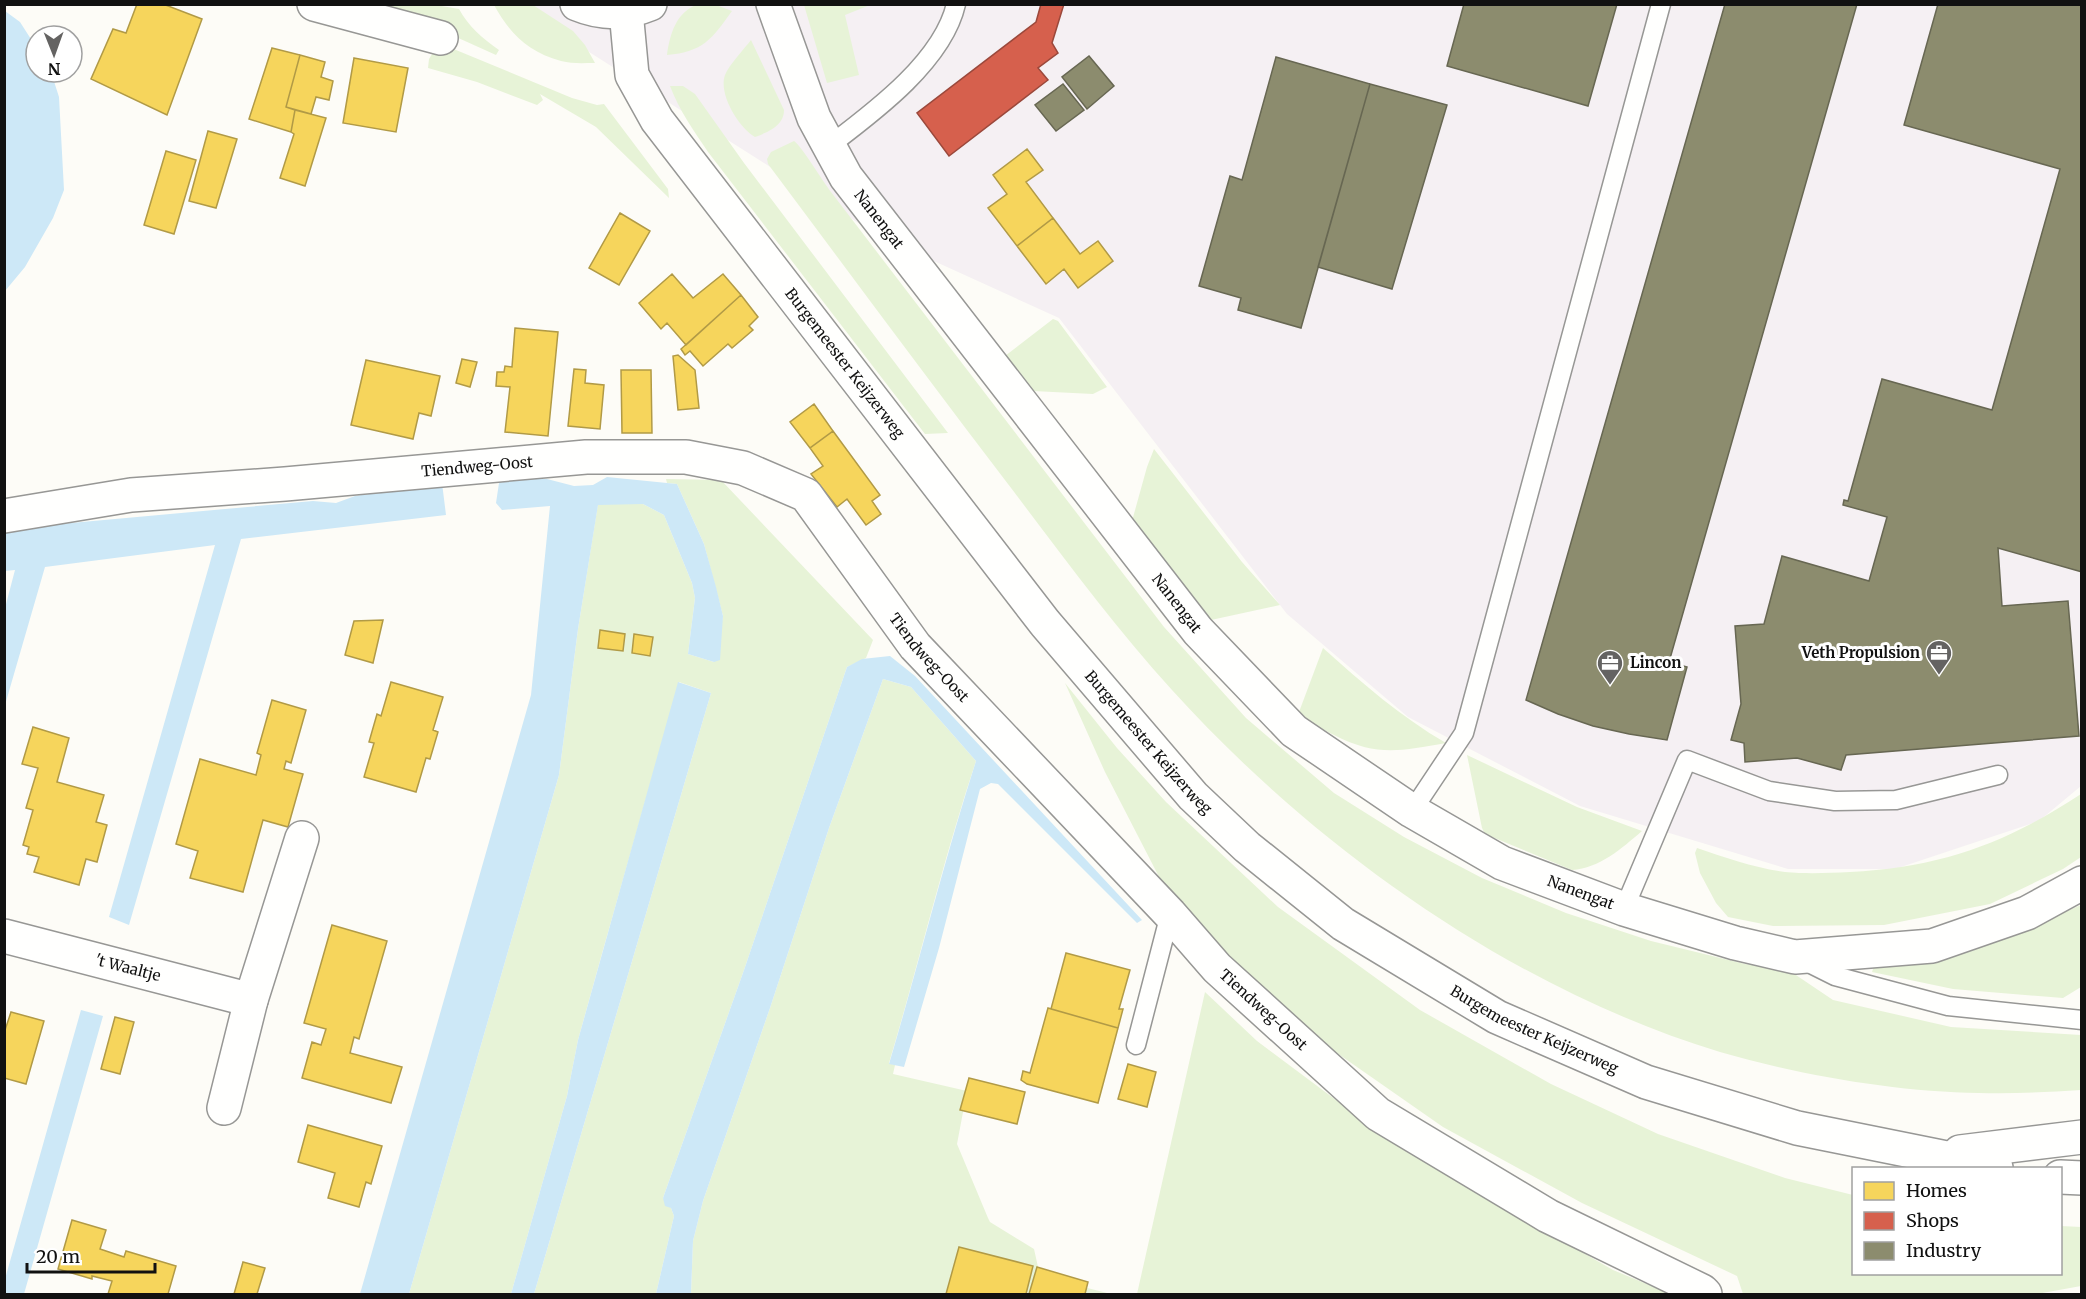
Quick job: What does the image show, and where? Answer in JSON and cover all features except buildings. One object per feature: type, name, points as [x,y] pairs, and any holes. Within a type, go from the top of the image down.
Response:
[{"type":"street","points":[[314,4],[441,38]]},
{"type":"street","points":[[577,4],[606,12],[638,8]]},
{"type":"street","name":"Nanengat","points":[[773,4],[814,118],[846,177],[1198,631],[1294,731],[1412,811],[1502,863],[1624,909],[1735,943],[1795,957],[1932,946],[2027,913],[2082,883]]},
{"type":"street","name":"Burgemeester Keijzerweg","points":[[638,8],[632,75],[657,120],[1045,623],[1192,796],[1247,847],[1343,924],[1497,1017],[1646,1082],[1797,1128],[1991,1167]]},
{"type":"street","name":"Tiendweg-Oost","points":[[4,516],[131,495],[285,484],[586,457],[686,457],[743,468],[806,495],[915,646],[1170,914],[1217,968],[1378,1114],[1548,1216],[1705,1294]]},
{"type":"street","points":[[224,1108],[251,1000],[302,838]]},
{"type":"street","name":"'t Waaltje","points":[[4,936],[251,1000]]},
{"type":"street","name":"Burgemeester Keijzerweg","points":[[1938,1155],[2082,1137]]},
{"type":"street","points":[[2062,1178],[2082,1178]]},
{"type":"lane","points":[[829,146],[882,105],[929,57],[953,21],[957,4]]},
{"type":"lane","points":[[1412,811],[1464,733],[1661,4]]},
{"type":"lane","points":[[1624,909],[1687,760],[1769,791],[1835,801],[1896,800],[1998,775]]},
{"type":"lane","points":[[1136,1045],[1170,914]]},
{"type":"lane","name":"Nanengat","points":[[1795,957],[1835,976],[1948,1005],[2082,1020]]},
{"type":"shaded area","points":[[515,5],[2081,5],[2081,786],[2039,821],[1895,869],[1788,869],[1580,806],[1408,717],[1287,614],[1059,318],[879,236]]},
{"type":"green space","points":[[698,4],[716,5],[732,11],[706,42],[690,51],[667,55],[672,32],[679,18],[684,12]]},
{"type":"green space","points":[[365,5],[436,5],[459,9],[476,32],[499,50],[496,55],[445,32]]},
{"type":"green space","points":[[494,5],[533,5],[573,31],[585,45],[595,63],[565,62],[539,53],[514,33]]},
{"type":"green space","points":[[804,5],[870,5],[845,15],[859,75],[827,83]]},
{"type":"green space","points":[[751,40],[784,110],[778,124],[755,137],[749,133],[731,110],[724,91],[725,75]]},
{"type":"green space","points":[[439,43],[572,98],[597,105],[604,104],[668,189],[669,198],[596,127],[540,94],[543,100],[537,105],[477,82],[428,68],[429,59]]},
{"type":"green space","points":[[670,86],[683,86],[695,94],[744,163],[948,433],[925,434],[708,152],[682,112]]},
{"type":"green space","points":[[794,141],[1164,627],[1246,718],[1334,793],[1404,837],[1482,878],[1566,913],[1651,941],[1745,964],[1787,969],[1833,1000],[1951,1027],[2081,1035],[2081,1090],[1992,1093],[1882,1086],[1815,1075],[1720,1052],[1643,1025],[1567,991],[1494,952],[1422,907],[1354,858],[1289,805],[1228,749],[1150,665],[1088,589],[768,164],[767,159],[771,152]]},
{"type":"green space","points":[[1053,319],[1058,321],[1107,387],[1093,394],[1033,391],[1005,356]]},
{"type":"green space","points":[[1154,449],[1242,562],[1280,605],[1211,620],[1132,521]]},
{"type":"green space","points":[[666,479],[721,480],[873,640],[866,658],[847,667],[744,970],[663,1198],[674,1216],[656,1294],[534,1294],[711,693],[679,682],[578,1040],[567,1096],[511,1294],[409,1294],[559,775],[578,629],[598,504],[643,504],[664,515],[692,583],[695,598],[688,654],[714,662],[723,616],[704,544],[677,484],[667,483]]},
{"type":"green space","points":[[1323,648],[1398,711],[1446,743],[1402,750],[1363,747],[1324,730],[1307,719],[1299,712]]},
{"type":"green space","points":[[883,679],[911,687],[976,761],[889,1063],[895,1065],[893,1074],[967,1091],[957,1144],[990,1222],[1034,1249],[1040,1276],[1111,1294],[691,1294],[693,1241],[703,1201],[829,828]]},
{"type":"green space","points":[[1065,683],[1117,748],[1166,802],[1278,907],[1420,1010],[1551,1084],[1658,1134],[1785,1178],[1852,1195],[1852,1275],[2062,1275],[2062,1226],[2081,1227],[2081,1286],[2037,1294],[1743,1294],[1737,1276],[1582,1203],[1443,1127],[1281,1014],[1173,904],[1105,772]]},
{"type":"green space","points":[[1467,755],[1577,807],[1642,831],[1601,862],[1572,870],[1485,834]]},
{"type":"green space","points":[[2081,794],[2081,857],[2063,869],[1990,904],[1884,925],[1773,926],[1728,917],[1716,903],[1700,873],[1695,853],[1697,848],[1752,865],[1793,873],[1850,872],[1914,865],[1971,850],[1999,839],[2026,827]]},
{"type":"green space","points":[[2081,905],[2081,987],[2063,998],[1953,989],[1872,972],[1874,966],[1972,951]]},
{"type":"green space","points":[[1205,992],[1257,1041],[1395,1141],[1462,1183],[1613,1270],[1671,1294],[1137,1294]]},
{"type":"water","points":[[5,11],[20,22],[24,28],[24,84],[55,84],[59,97],[64,190],[53,218],[25,267],[5,291]]},
{"type":"water","points":[[504,477],[547,479],[574,486],[593,485],[607,477],[677,484],[704,544],[716,587],[723,616],[720,660],[714,662],[688,654],[695,598],[692,583],[664,515],[643,504],[598,505],[578,629],[559,775],[409,1294],[360,1294],[531,695],[550,506],[502,510],[496,503],[499,483]]},
{"type":"water","points":[[442,483],[446,515],[241,539],[129,925],[109,917],[215,545],[45,567],[5,705],[5,608],[15,570],[5,571],[5,529],[313,501],[336,503],[355,496]]},
{"type":"water","points":[[890,656],[915,676],[1142,920],[1137,923],[998,784],[991,783],[980,789],[939,948],[904,1067],[889,1064],[976,761],[911,687],[883,679],[829,828],[703,1201],[693,1241],[691,1294],[656,1294],[674,1216],[671,1208],[665,1206],[663,1198],[744,970],[847,667],[862,659]]},
{"type":"water","points":[[678,682],[711,693],[534,1294],[511,1294],[567,1096],[578,1040]]},
{"type":"water","points":[[81,1010],[103,1016],[24,1294],[5,1294],[5,1279]]},
{"type":"place","name":"Veth Propulsion","points":[[1939,676]]},
{"type":"place","name":"Lincon","points":[[1610,686]]}]
